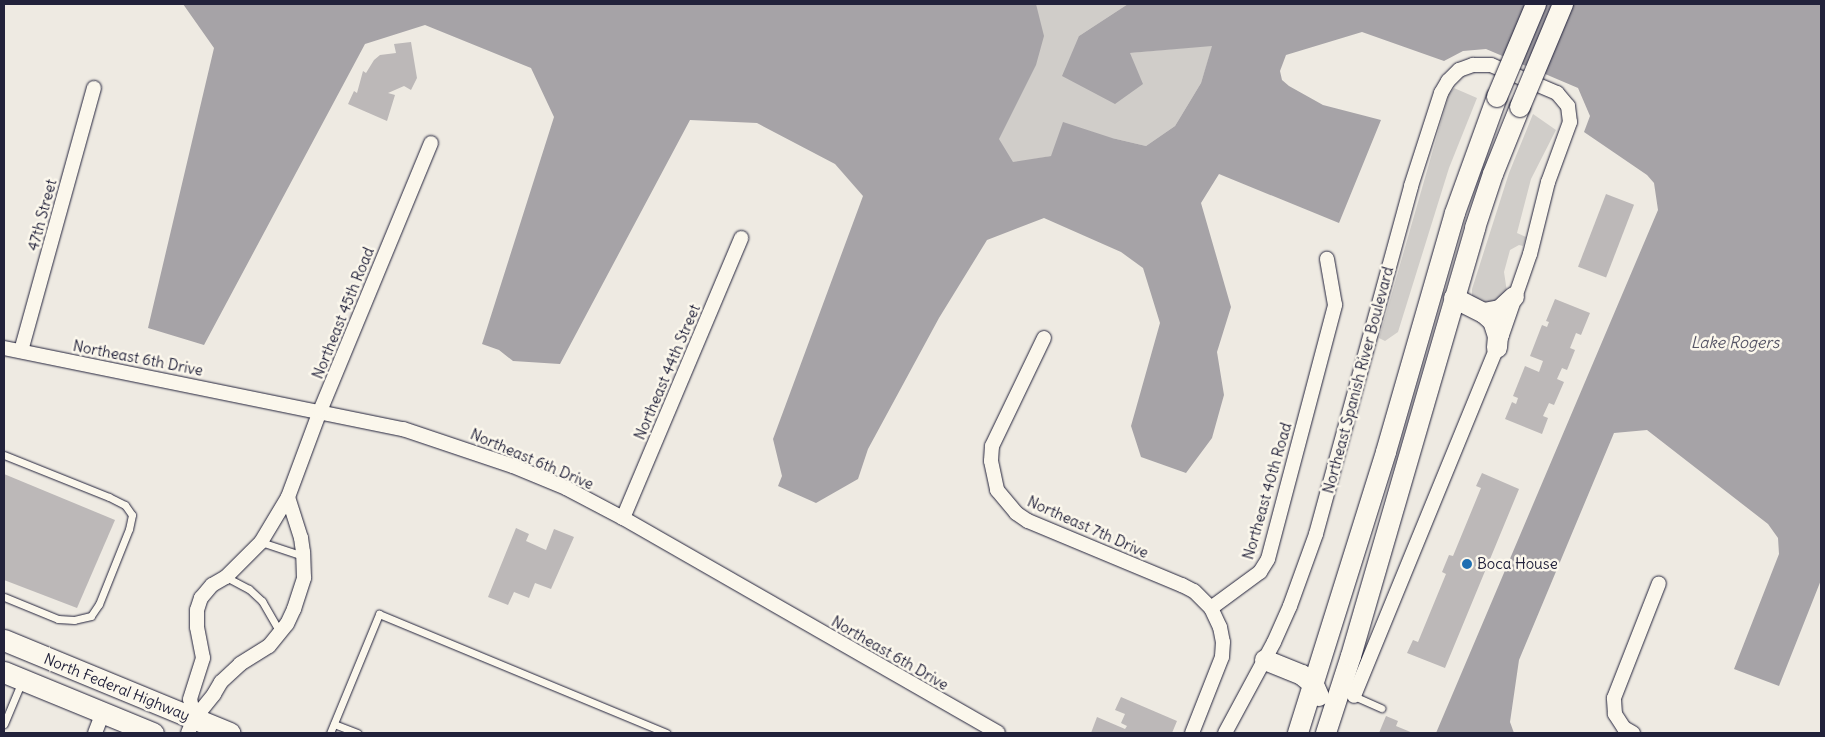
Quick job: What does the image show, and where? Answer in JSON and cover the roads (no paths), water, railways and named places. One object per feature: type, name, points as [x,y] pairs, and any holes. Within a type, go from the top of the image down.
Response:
[{"type":"main road","points":[[1298,733],[1386,452],[1455,213],[1497,97],[1536,4]]},
{"type":"main road","name":"Northeast Spanish River Boulevard","points":[[1326,733],[1347,693],[1454,298],[1484,201],[1520,107],[1563,4]]},
{"type":"main road","points":[[1484,313],[1500,310],[1514,297]]},
{"type":"main road","points":[[1454,298],[1484,313],[1496,326],[1497,348]]},
{"type":"main road","points":[[1338,733],[1347,693],[1336,683],[1333,666],[1351,563]]},
{"type":"main road","name":"North Federal Highway","points":[[4,640],[191,726],[230,733]]},
{"type":"main road","points":[[1265,660],[1302,676],[1314,685],[1318,692],[1322,709],[1317,733]]},
{"type":"main road","name":"North Federal Highway","points":[[13,676],[153,733]]},
{"type":"street","name":"Northeast Spanish River Boulevard","points":[[1225,733],[1265,660],[1290,606],[1316,534],[1411,186],[1434,112],[1448,81],[1459,70],[1473,65],[1497,67],[1562,97],[1570,112],[1568,128],[1548,182],[1530,254],[1497,348],[1347,693]]},
{"type":"street","name":"47th Street","points":[[21,352],[94,88]]},
{"type":"street","name":"Northeast 45th Road","points":[[191,726],[190,699],[203,658],[197,627],[197,610],[201,598],[212,585],[226,577],[261,542],[288,497],[320,411],[431,143]]},
{"type":"street","name":"Northeast 44th Street","points":[[623,518],[742,238]]},
{"type":"street","name":"Northeast 40th Road","points":[[1211,608],[1260,572],[1268,559],[1335,305],[1328,259]]},
{"type":"street","name":"Northeast 7th Drive","points":[[1044,338],[992,446],[990,461],[997,490],[1016,513],[1028,521],[1182,585],[1194,591],[1211,608]]},
{"type":"street","name":"Northeast 6th Drive","points":[[4,348],[320,411],[403,429],[458,446],[557,485],[623,518],[998,733]]},
{"type":"street","points":[[191,726],[229,672],[269,646],[281,633],[300,595],[304,578],[301,538],[288,497]]},
{"type":"street","points":[[1629,730],[1615,714],[1614,698],[1660,583]]},
{"type":"street","points":[[1192,733],[1222,657],[1223,642],[1220,627],[1211,608]]},
{"type":"street","points":[[94,733],[103,712]]},
{"type":"lane","points":[[4,455],[109,497],[125,505],[132,515],[129,529],[99,604],[91,616],[74,620],[58,619],[4,597]]},
{"type":"lane","points":[[261,542],[303,556]]},
{"type":"lane","points":[[226,577],[249,590],[262,601],[281,633]]},
{"type":"lane","points":[[330,733],[379,614],[666,733]]},
{"type":"lane","points":[[4,724],[13,676]]},
{"type":"lane","points":[[1347,693],[1381,708]]},
{"type":"lane","points":[[334,724],[357,733]]},
{"type":"water","name":"Lake Rogers","points":[[183,4],[1036,4],[1044,36],[1036,65],[999,139],[1013,162],[1051,156],[1063,122],[1112,138],[1146,146],[1175,126],[1201,83],[1212,46],[1130,53],[1143,84],[1115,104],[1062,76],[1079,36],[1128,4],[1821,4],[1821,580],[1779,686],[1734,669],[1779,554],[1778,538],[1768,524],[1647,430],[1614,433],[1519,660],[1510,722],[1514,733],[1436,733],[1658,210],[1654,183],[1647,175],[1584,132],[1590,116],[1578,88],[1486,49],[1463,51],[1444,61],[1362,32],[1286,55],[1280,71],[1282,80],[1289,86],[1323,105],[1381,120],[1339,223],[1219,174],[1201,203],[1231,307],[1217,352],[1224,395],[1212,438],[1186,473],[1141,457],[1131,426],[1160,323],[1143,268],[1121,252],[1044,218],[987,240],[939,318],[868,449],[858,479],[816,503],[778,486],[782,476],[773,439],[863,196],[835,164],[757,123],[690,120],[560,364],[513,361],[499,350],[482,344],[554,117],[531,68],[425,25],[365,44],[204,345],[148,328],[214,48]]},
{"type":"place","name":"Boca House","points":[[1467,564]]}]
